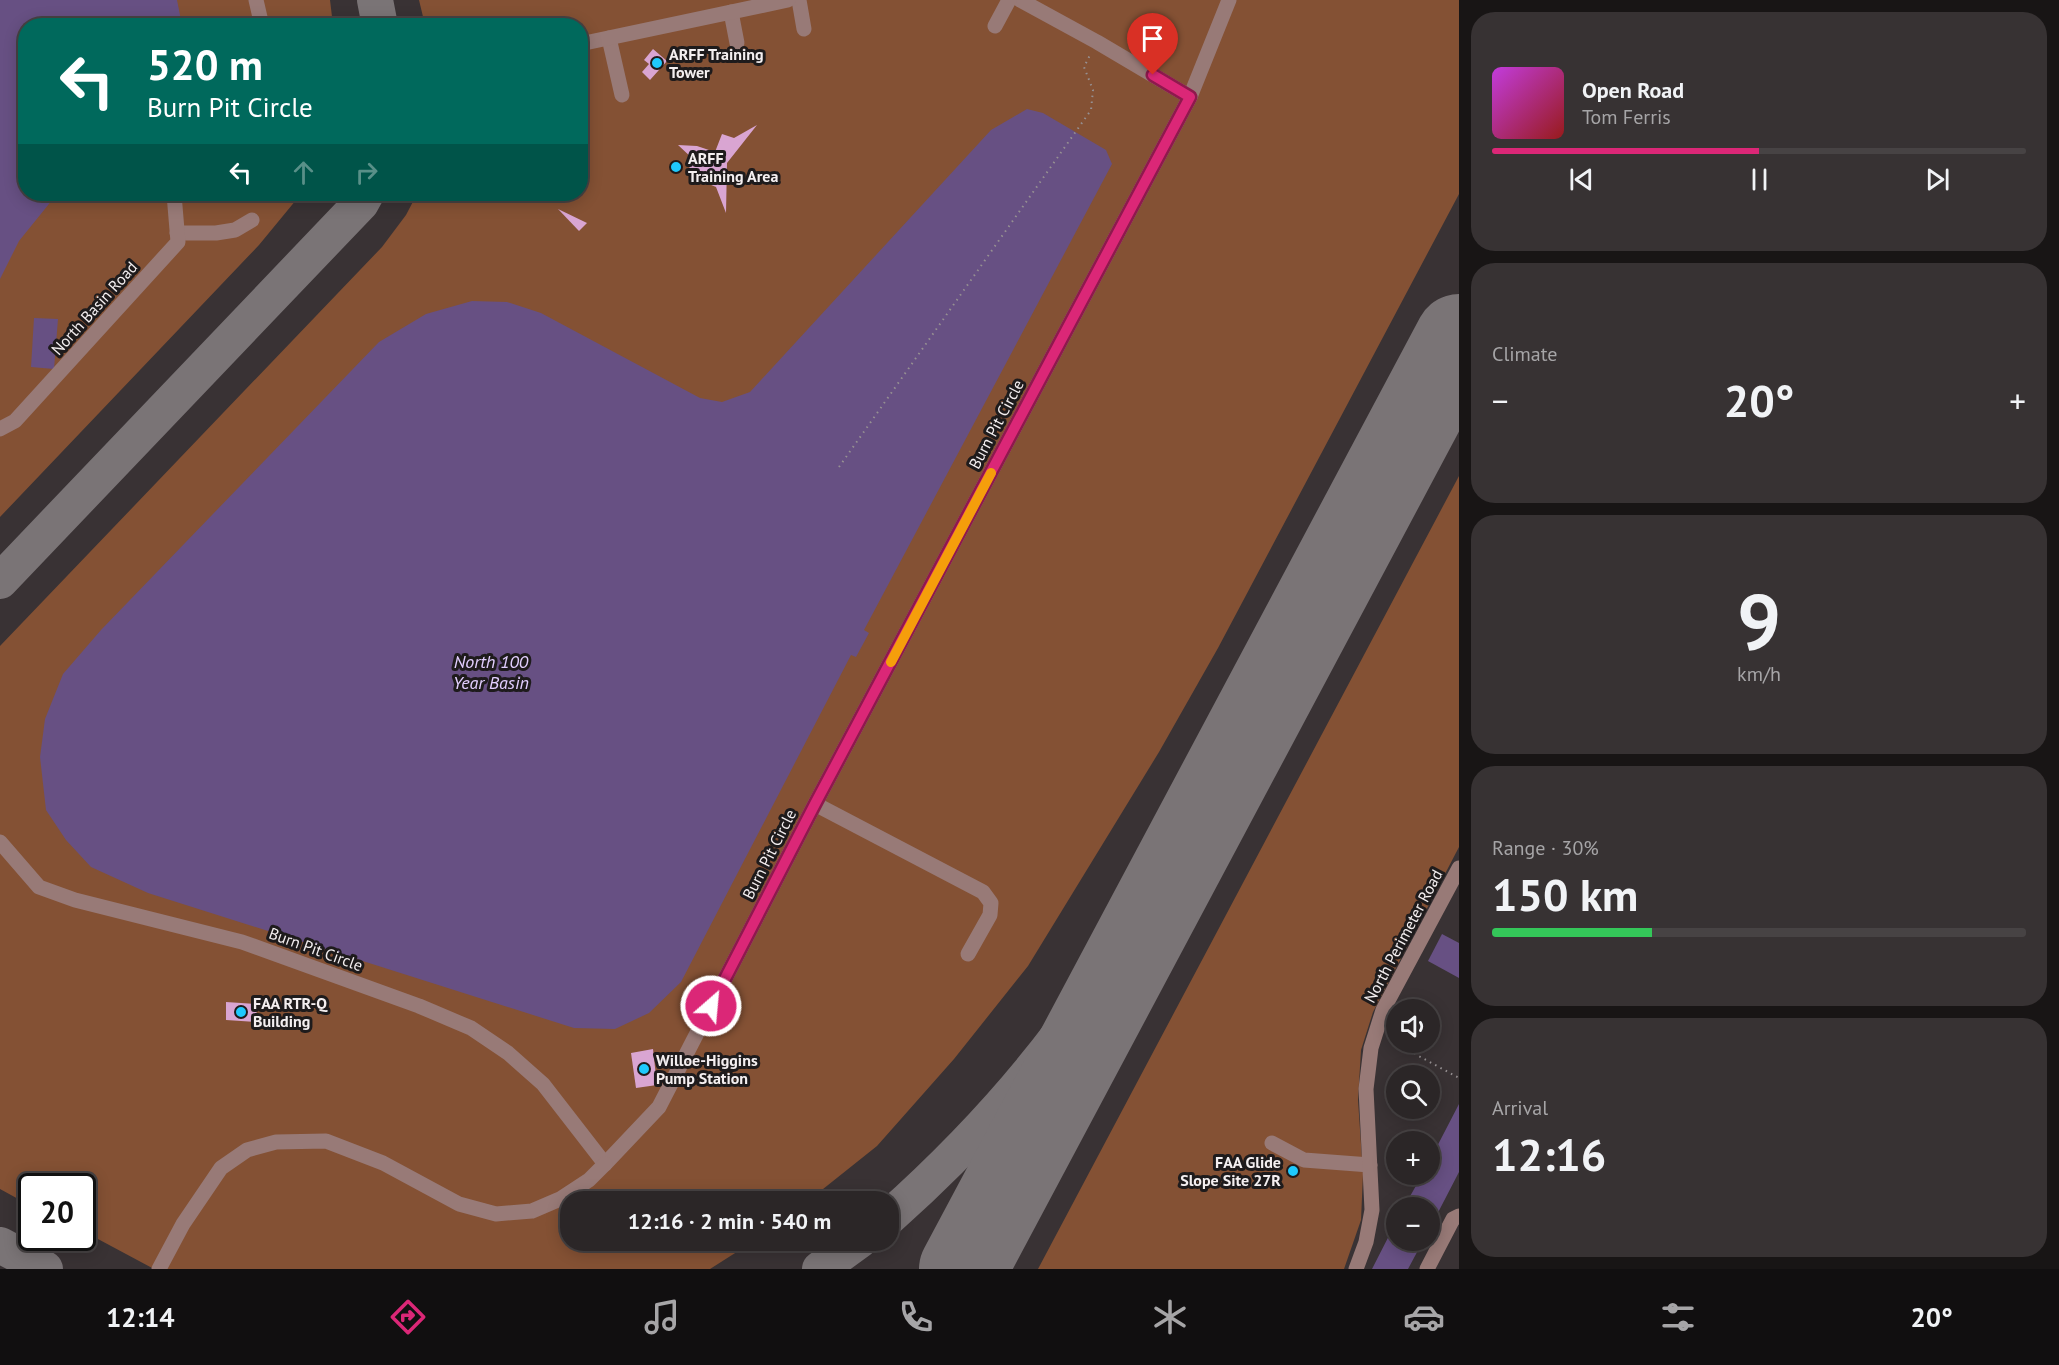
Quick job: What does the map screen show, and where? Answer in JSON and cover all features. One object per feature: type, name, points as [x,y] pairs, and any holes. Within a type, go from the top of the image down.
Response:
[{"type":"street","points":[[256,0],[260,18]]},
{"type":"street","points":[[588,42],[789,0]]},
{"type":"street","points":[[799,0],[804,29]]},
{"type":"street","points":[[995,26],[1009,0]]},
{"type":"street","points":[[1020,0],[1190,97]]},
{"type":"street","name":"Burn Pit Circle","points":[[0,842],[39,887],[75,900],[242,942],[419,1006],[471,1028],[508,1053],[543,1084],[605,1164],[659,1107],[815,804],[1190,97],[1229,0]]},
{"type":"street","points":[[731,12],[736,43]]},
{"type":"street","points":[[609,38],[622,95]]},
{"type":"street","points":[[175,201],[177,233],[216,233],[235,230],[252,220]]},
{"type":"street","name":"North Basin Road","points":[[0,429],[15,421],[178,242],[177,233]]},
{"type":"street","points":[[815,804],[983,892],[991,903],[990,915],[968,954]]},
{"type":"street","name":"North Perimeter Road","points":[[1356,1269],[1366,1242],[1372,1210],[1366,1089],[1371,1047],[1383,1010],[1459,868]]},
{"type":"street","points":[[159,1269],[183,1224],[221,1168],[247,1150],[276,1142],[326,1141],[383,1163],[459,1204],[496,1214],[532,1211],[560,1199],[589,1180],[605,1164]]},
{"type":"street","points":[[1272,1143],[1304,1160],[1370,1165]]},
{"type":"street","points":[[1427,1269],[1453,1219],[1459,1216]]},
{"type":"path","points":[[839,467],[1091,110],[1093,90],[1084,67],[1097,42]]},
{"type":"path","points":[[1414,1053],[1459,1078]]},
{"type":"shaded area","points":[[0,0],[330,0],[332,18],[18,18],[18,201],[295,201],[259,245],[0,517]]},
{"type":"shaded area","points":[[419,0],[1459,0],[1459,194],[1218,648],[1159,752],[1028,966],[954,1059],[877,1146],[821,1191],[560,1191],[560,1251],[738,1251],[710,1269],[154,1269],[96,1238],[96,1173],[18,1173],[18,1199],[0,1189],[0,646],[382,247],[406,215],[413,201],[588,201],[588,18],[423,18]]},
{"type":"shaded area","points":[[1459,476],[1459,847],[1373,1012],[1361,1050],[1358,1100],[1363,1174],[1361,1220],[1344,1269],[1038,1269]]},
{"type":"water","points":[[0,0],[177,0],[181,18],[18,18],[18,201],[51,201],[19,241],[0,279]]},
{"type":"water","name":"North 100 Year Basin","points":[[1027,109],[1043,113],[1106,150],[1112,164],[864,630],[869,633],[856,657],[851,655],[681,982],[649,1013],[615,1029],[574,1028],[148,893],[91,867],[66,840],[46,810],[40,757],[45,719],[63,674],[101,630],[379,342],[426,314],[472,301],[507,302],[541,313],[700,398],[722,402],[750,392],[991,130]]},
{"type":"water","points":[[34,318],[58,319],[54,369],[31,367]]},
{"type":"water","points":[[1442,934],[1459,943],[1459,978],[1428,961]]},
{"type":"water","points":[[1459,1104],[1459,1172],[1440,1209],[1440,1197],[1410,1197],[1416,1185],[1440,1185],[1440,1141]]},
{"type":"water","points":[[1386,1242],[1386,1251],[1418,1251],[1408,1269],[1372,1269]]},
{"type":"building","name":"ARFF Training Tower","points":[[653,49],[667,61],[650,80],[642,72],[649,64],[644,60]]},
{"type":"building","points":[[757,125],[727,163],[726,213],[716,187],[704,182],[705,178],[688,171],[693,159],[678,145],[697,146],[715,152],[722,134],[734,138]]},
{"type":"building","points":[[558,209],[587,223],[579,231]]},
{"type":"building","name":"FAA RTR-Q Building","points":[[226,1002],[257,1004],[256,1022],[226,1020]]},
{"type":"building","name":"Willoe-Higgins Pump Station","points":[[653,1049],[657,1085],[636,1088],[631,1053]]},
{"type":"taxiway","points":[[375,0],[378,18]]},
{"type":"taxiway","points":[[0,581],[362,201]]},
{"type":"taxiway","points":[[899,1208],[958,1152],[1043,1056],[1173,875]]},
{"type":"taxiway","points":[[0,1245],[45,1269]]},
{"type":"taxiway","points":[[820,1269],[845,1251]]},
{"type":"runway","points":[[963,1269],[1459,338]]},
{"type":"slow traffic","points":[[891,662],[991,473]]},
{"type":"place","name":"ARFF Training Tower","points":[[657,63]]},
{"type":"place","name":"ARFF Training Area","points":[[676,167]]},
{"type":"place","name":"FAA RTR-Q Building","points":[[241,1012]]},
{"type":"place","name":"Willoe-Higgins Pump Station","points":[[644,1069]]},
{"type":"place","name":"FAA Glide Slope Site 27R","points":[[1293,1171]]},
{"type":"route","points":[[711,1006],[815,804],[1190,97],[1153,75]]}]
